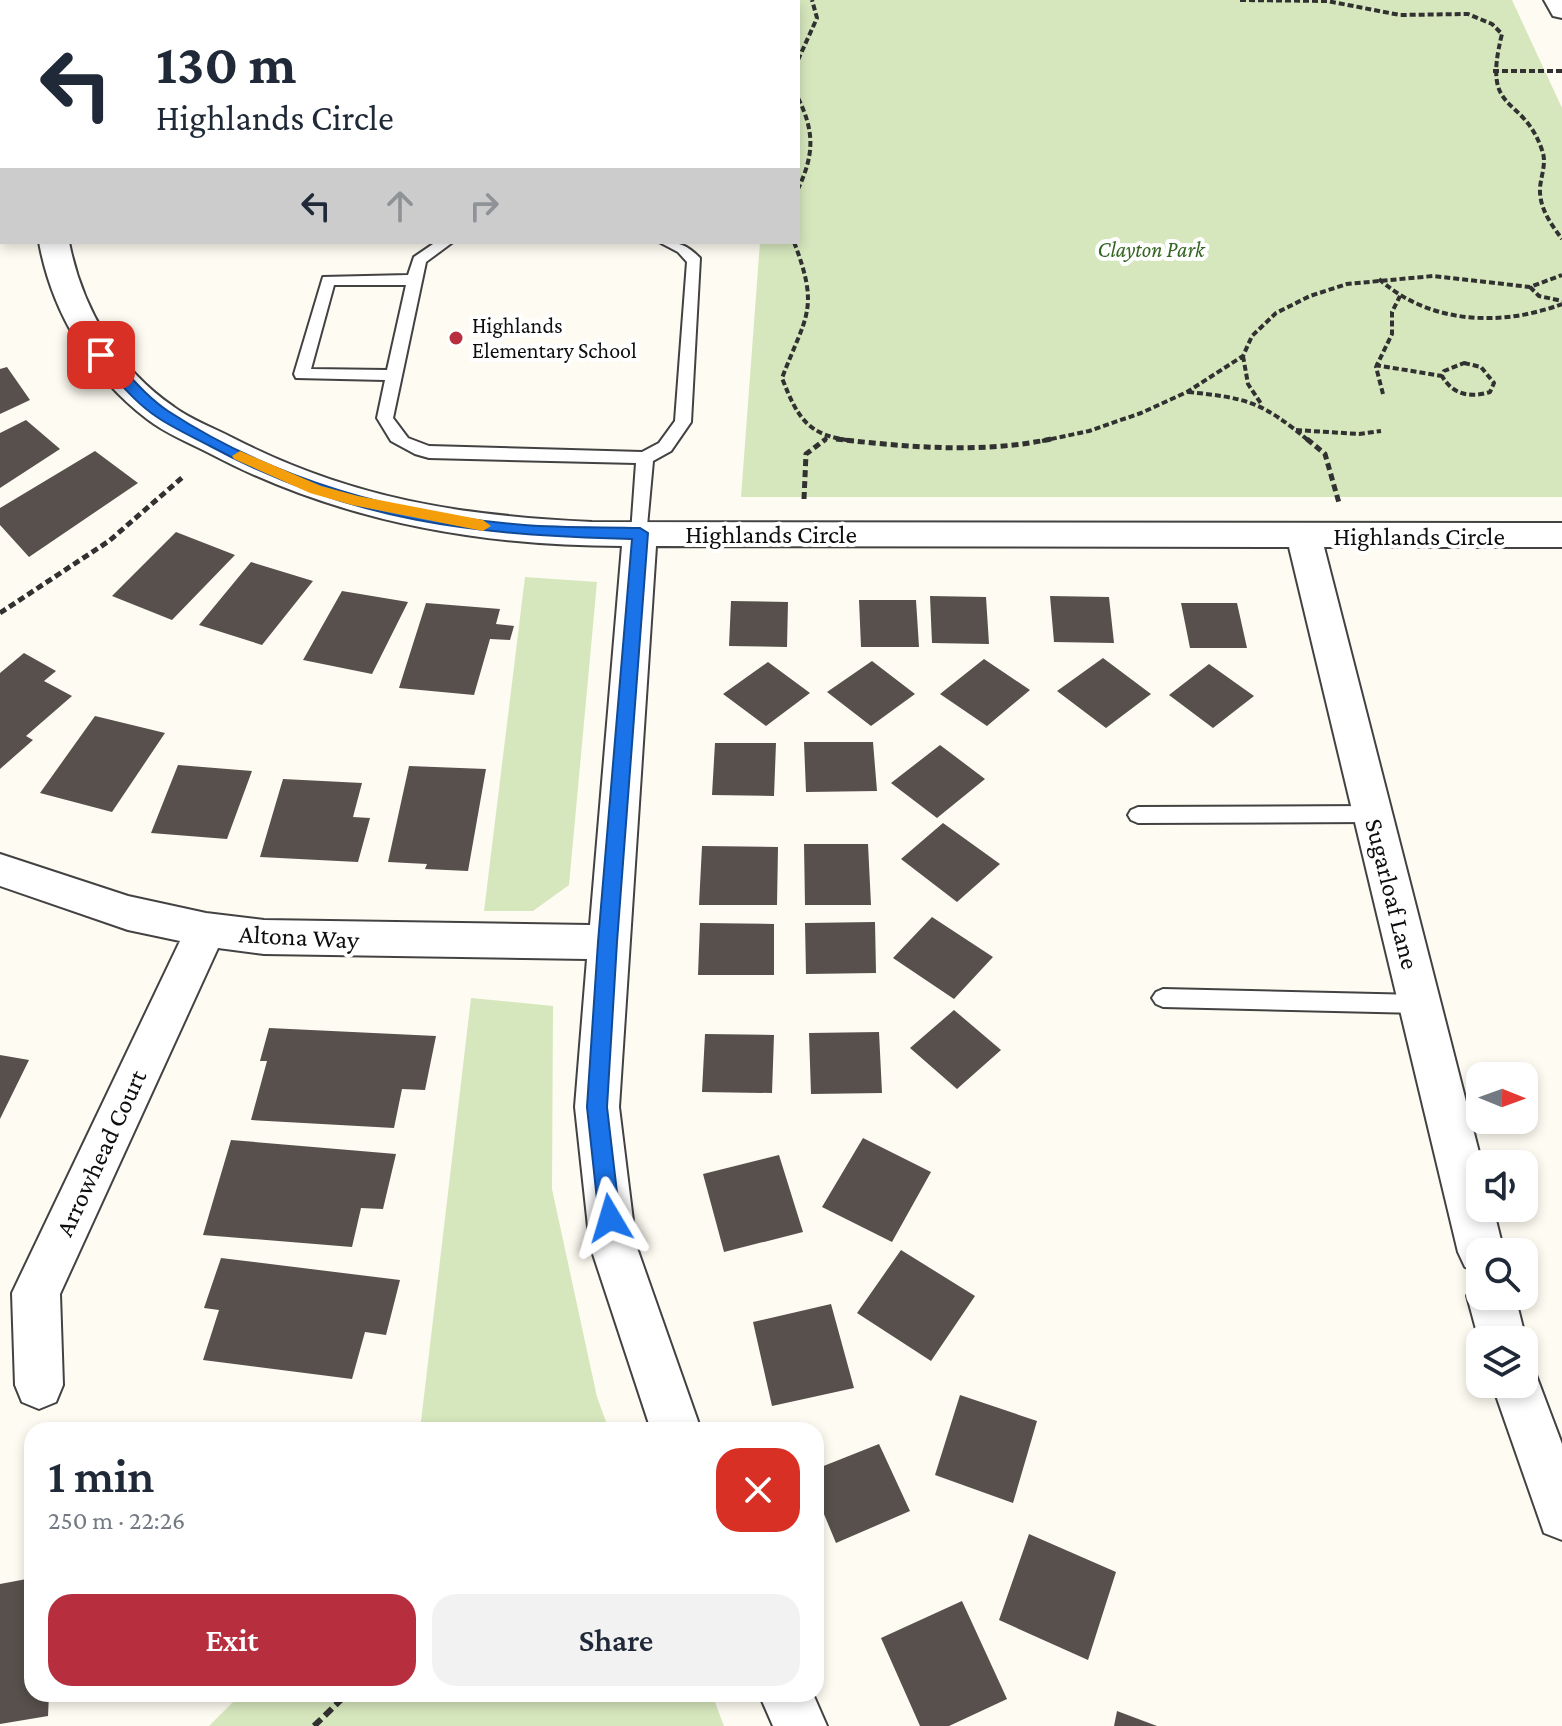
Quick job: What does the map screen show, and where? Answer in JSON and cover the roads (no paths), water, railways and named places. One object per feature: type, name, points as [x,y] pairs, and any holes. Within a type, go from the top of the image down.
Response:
[{"type":"street","points":[[1557,0],[1562,10]]},
{"type":"street","name":"Highlands Circle","points":[[54,244],[57,265],[73,310],[101,355],[160,413],[260,466],[315,489],[450,522],[526,531],[640,533],[1562,535]]},
{"type":"street","points":[[640,533],[597,1107],[613,1245],[673,1422]]},
{"type":"street","name":"Sugarloaf Lane","points":[[1304,536],[1478,1238]]},
{"type":"street","name":"Altona Way","points":[[0,870],[128,913],[206,930],[295,938],[607,942]]},
{"type":"street","name":"Arrowhead Court","points":[[39,1385],[36,1293],[206,930]]},
{"type":"street","points":[[1521,1398],[1562,1515]]},
{"type":"street","points":[[790,1702],[800,1726]]},
{"type":"lane","points":[[443,244],[419,260],[385,418],[391,433],[404,446],[429,452],[645,458],[665,447],[683,422],[695,261],[683,249],[671,244]]},
{"type":"lane","points":[[395,375],[302,374],[328,280],[415,280]]},
{"type":"lane","points":[[640,533],[645,458]]},
{"type":"lane","points":[[1138,815],[1373,814]]},
{"type":"lane","points":[[1163,998],[1419,1004]]},
{"type":"place","name":"Highlands Elementary School","points":[[456,338]]},
{"type":"park label","name":"Clayton Park","points":[[1151,249]]}]
